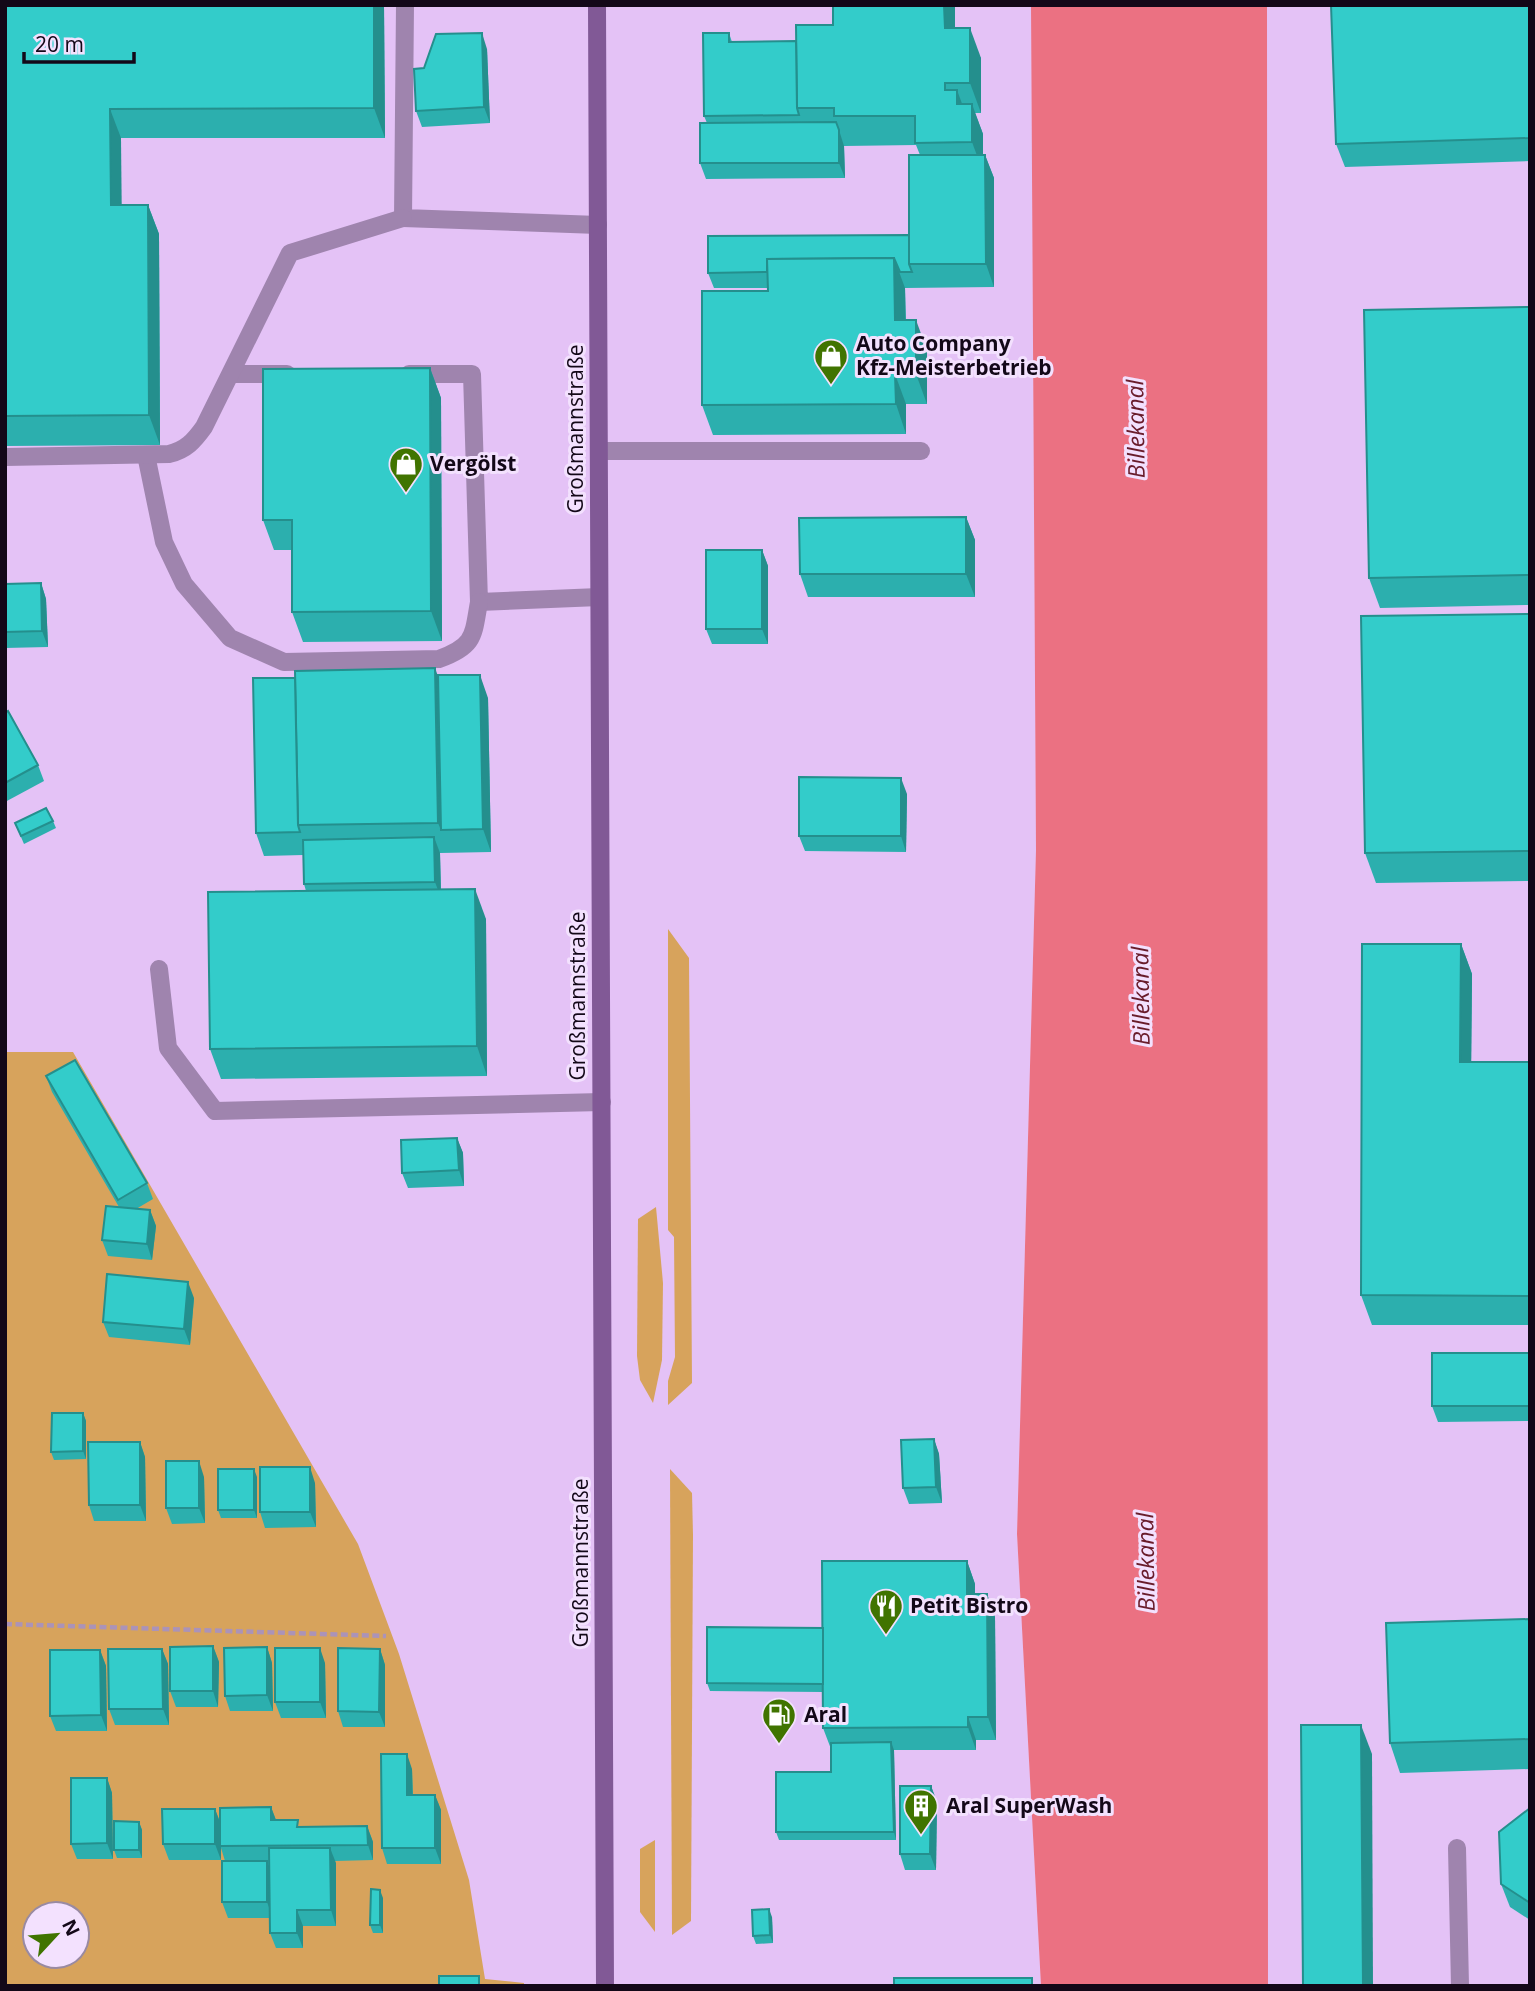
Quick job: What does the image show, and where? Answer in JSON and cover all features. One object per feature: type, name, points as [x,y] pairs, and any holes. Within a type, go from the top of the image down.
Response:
[{"type":"main road","name":"Großmannstraße","points":[[597,5],[605,1986]]},
{"type":"lane","points":[[403,218],[405,5]]},
{"type":"lane","points":[[5,457],[146,455],[181,451],[192,443],[204,427],[290,253],[403,218],[598,225]]},
{"type":"lane","points":[[231,374],[307,374]]},
{"type":"lane","points":[[146,455],[164,542],[184,584],[230,638],[284,662],[439,659],[459,652],[473,636],[478,602],[472,374],[389,374]]},
{"type":"lane","points":[[599,451],[921,451]]},
{"type":"lane","points":[[478,602],[600,597]]},
{"type":"lane","points":[[159,968],[168,1048],[215,1111],[602,1102]]},
{"type":"lane","points":[[1457,1848],[1460,1986]]},
{"type":"path","points":[[5,1623],[386,1636]]},
{"type":"shaded area","points":[[5,5],[1031,5],[1036,850],[1017,1534],[1041,1986],[5,1986]]},
{"type":"shaded area","points":[[1267,5],[1530,5],[1530,1986],[1268,1986]]},
{"type":"shaded area","points":[[668,929],[689,958],[692,1383],[668,1405],[668,1381],[675,1357],[674,1237],[668,1230]]},
{"type":"shaded area","points":[[5,1052],[73,1052],[358,1544],[399,1654],[469,1880],[485,1979],[524,1983],[524,1986],[5,1986]]},
{"type":"shaded area","points":[[656,1207],[663,1283],[662,1360],[653,1403],[640,1380],[637,1356],[638,1219]]},
{"type":"shaded area","points":[[670,1469],[692,1493],[693,1535],[691,1921],[672,1935]]},
{"type":"shaded area","points":[[655,1840],[655,1932],[640,1912],[640,1849]]},
{"type":"water","name":"Billekanal","points":[[1031,5],[1267,5],[1268,1986],[1041,1986],[1017,1534],[1036,850]]},
{"type":"building","points":[[5,5],[374,5],[374,108],[110,109],[111,205],[148,205],[149,415],[5,416]]},
{"type":"building","points":[[833,5],[944,5],[945,28],[970,28],[970,83],[945,83],[945,90],[957,90],[957,104],[972,104],[972,142],[915,143],[915,116],[834,116],[834,108],[797,108],[796,25],[833,25]]},
{"type":"building","points":[[1331,5],[1530,5],[1530,138],[1336,144]]},
{"type":"building","points":[[482,33],[484,107],[416,111],[414,69],[424,68],[436,34]]},
{"type":"building","points":[[703,33],[729,33],[729,42],[796,41],[799,115],[704,116]]},
{"type":"building","points":[[836,122],[839,130],[839,163],[700,163],[700,123]]},
{"type":"building","points":[[909,155],[985,155],[986,264],[909,264]]},
{"type":"building","points":[[909,235],[909,264],[912,272],[900,272],[894,258],[767,259],[767,272],[708,273],[708,236]]},
{"type":"building","points":[[894,258],[895,320],[916,320],[916,374],[895,374],[896,404],[702,405],[702,291],[768,291],[767,259]]},
{"type":"building","points":[[1530,307],[1530,575],[1369,578],[1364,310]]},
{"type":"building","points":[[430,368],[431,611],[292,612],[292,520],[263,520],[263,369]]},
{"type":"building","points":[[966,517],[966,574],[800,574],[799,518]]},
{"type":"building","points":[[706,550],[762,550],[762,629],[706,629]]},
{"type":"building","points":[[41,583],[42,631],[5,632],[5,584]]},
{"type":"building","points":[[1530,614],[1530,851],[1365,853],[1361,616]]},
{"type":"building","points":[[435,668],[438,823],[298,825],[295,671]]},
{"type":"building","points":[[438,675],[480,675],[483,829],[441,830]]},
{"type":"building","points":[[253,678],[295,678],[300,832],[256,833]]},
{"type":"building","points":[[8,711],[38,765],[5,783],[5,713]]},
{"type":"building","points":[[799,777],[901,778],[901,836],[799,836]]},
{"type":"building","points":[[46,808],[53,821],[21,836],[15,823]]},
{"type":"building","points":[[434,837],[435,882],[304,884],[303,840]]},
{"type":"building","points":[[475,889],[477,1046],[210,1049],[208,892]]},
{"type":"building","points":[[1362,944],[1461,944],[1460,1062],[1530,1062],[1530,1296],[1361,1295]]},
{"type":"building","points":[[75,1060],[147,1183],[118,1200],[46,1076]]},
{"type":"building","points":[[457,1138],[459,1170],[402,1173],[401,1140]]},
{"type":"building","points":[[106,1206],[150,1210],[147,1244],[102,1240]]},
{"type":"building","points":[[107,1274],[188,1282],[184,1329],[103,1322]]},
{"type":"building","points":[[1432,1353],[1530,1353],[1530,1406],[1432,1406]]},
{"type":"building","points":[[52,1413],[83,1413],[83,1451],[51,1452]]},
{"type":"building","points":[[934,1439],[936,1487],[903,1488],[901,1440]]},
{"type":"building","points":[[88,1442],[140,1442],[140,1505],[89,1505]]},
{"type":"building","points":[[166,1461],[199,1461],[199,1508],[166,1508]]},
{"type":"building","points":[[260,1467],[310,1467],[310,1512],[260,1512]]},
{"type":"building","points":[[218,1469],[254,1469],[254,1510],[218,1510]]},
{"type":"building","points":[[822,1561],[967,1561],[967,1594],[987,1594],[988,1717],[968,1717],[968,1727],[823,1728]]},
{"type":"building","points":[[1530,1619],[1530,1739],[1390,1743],[1386,1623]]},
{"type":"building","points":[[707,1627],[823,1628],[823,1684],[707,1683]]},
{"type":"building","points":[[213,1646],[213,1691],[170,1691],[170,1647]]},
{"type":"building","points":[[267,1647],[267,1695],[225,1696],[224,1648]]},
{"type":"building","points":[[275,1648],[320,1648],[320,1702],[275,1702]]},
{"type":"building","points":[[338,1648],[380,1649],[379,1712],[338,1711]]},
{"type":"building","points":[[108,1649],[162,1649],[163,1709],[109,1709]]},
{"type":"building","points":[[50,1650],[100,1650],[101,1715],[50,1716]]},
{"type":"building","points":[[1301,1725],[1361,1725],[1363,1986],[1303,1986]]},
{"type":"building","points":[[891,1742],[894,1832],[776,1832],[776,1772],[831,1772],[831,1743]]},
{"type":"building","points":[[381,1754],[407,1754],[407,1795],[435,1795],[435,1848],[382,1848]]},
{"type":"building","points":[[71,1778],[107,1778],[107,1843],[71,1844]]},
{"type":"building","name":"Aral SuperWash","points":[[900,1786],[931,1786],[930,1854],[900,1854]]},
{"type":"building","points":[[271,1807],[271,1820],[298,1820],[297,1827],[367,1826],[368,1845],[220,1846],[220,1808]]},
{"type":"building","points":[[1530,1808],[1530,1903],[1501,1884],[1499,1832]]},
{"type":"building","points":[[162,1809],[215,1809],[215,1844],[163,1844]]},
{"type":"building","points":[[114,1821],[139,1822],[139,1850],[114,1850]]},
{"type":"building","points":[[269,1848],[330,1848],[331,1910],[297,1910],[297,1933],[270,1933]]},
{"type":"building","points":[[222,1861],[267,1861],[267,1902],[222,1902]]},
{"type":"building","points":[[371,1889],[380,1890],[380,1925],[370,1925]]},
{"type":"building","points":[[769,1909],[770,1935],[753,1936],[752,1910]]},
{"type":"building","points":[[439,1976],[479,1976],[479,1986],[439,1986]]},
{"type":"building","points":[[894,1978],[1032,1978],[1032,1986],[894,1986]]},
{"type":"place","name":"Auto Company Kfz-Meisterbetrieb","points":[[831,386]]},
{"type":"place","name":"Vergölst","points":[[406,494]]},
{"type":"place","name":"Petit Bistro","points":[[886,1636]]},
{"type":"place","name":"Aral","points":[[779,1745]]},
{"type":"place","name":"Aral SuperWash","points":[[921,1836]]}]
